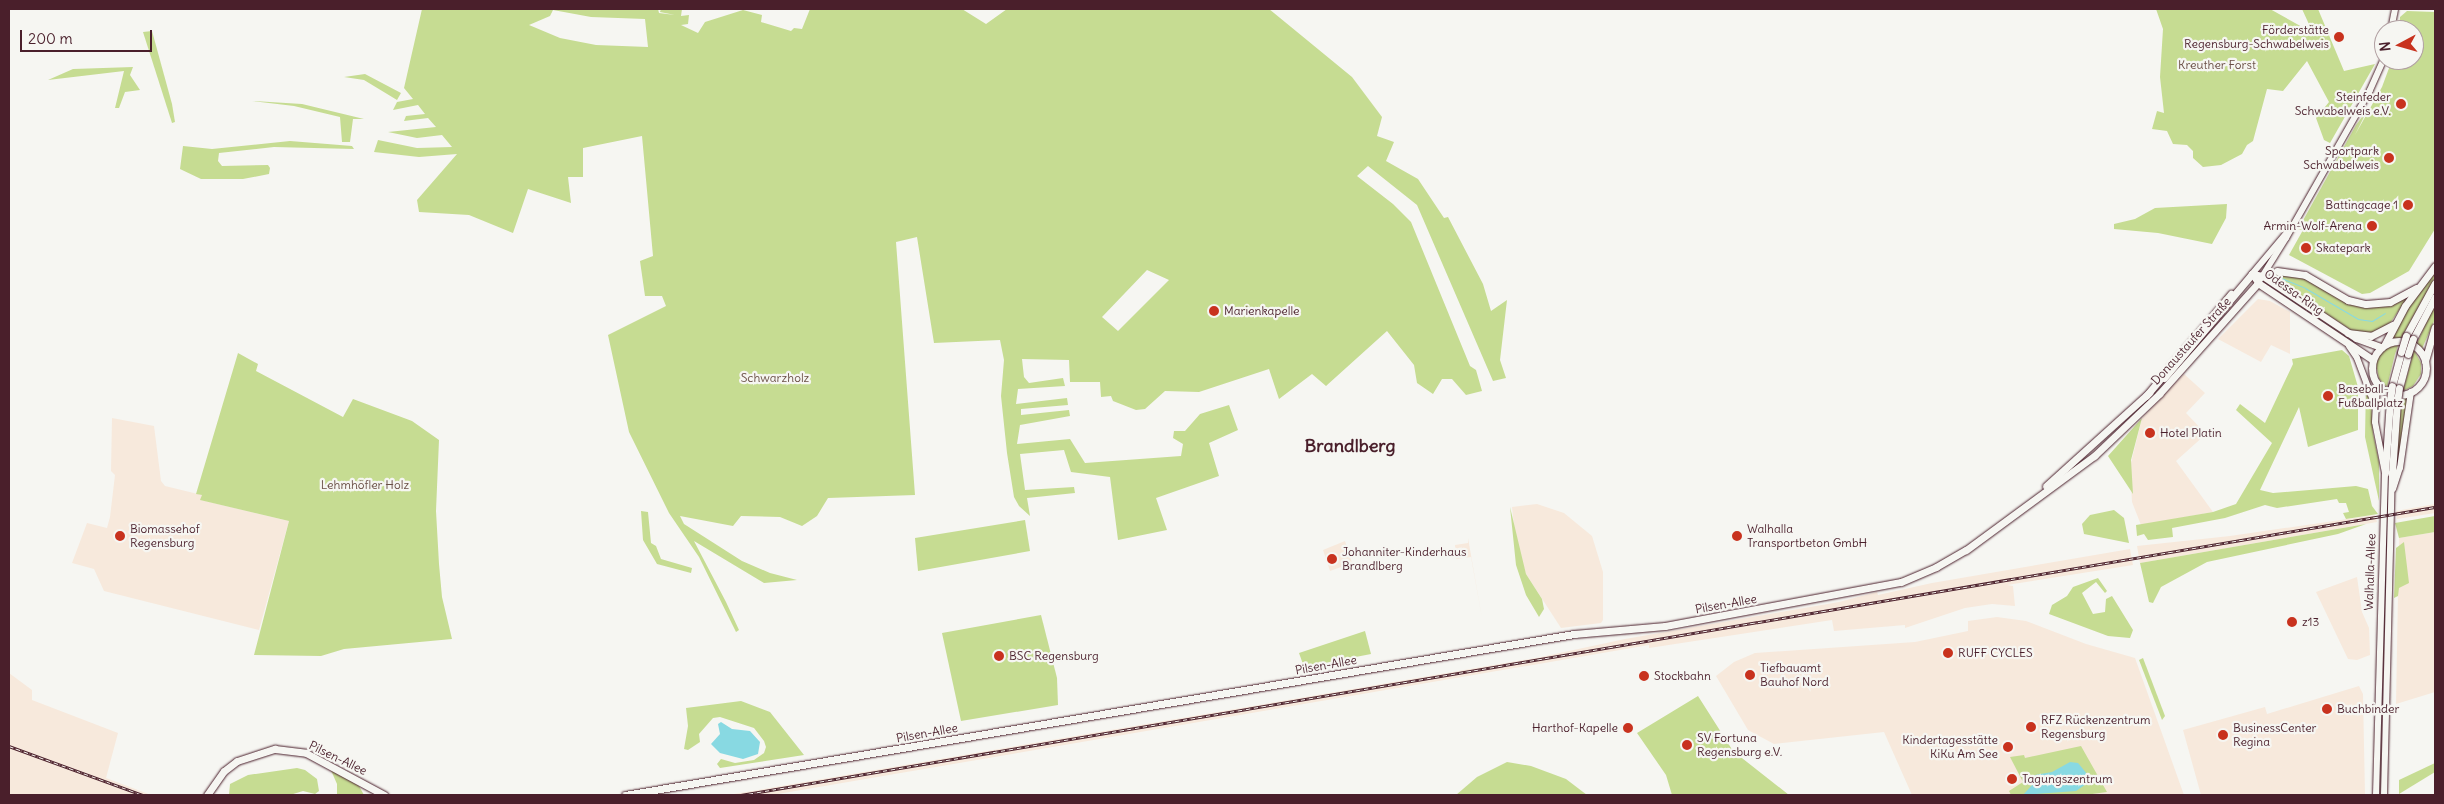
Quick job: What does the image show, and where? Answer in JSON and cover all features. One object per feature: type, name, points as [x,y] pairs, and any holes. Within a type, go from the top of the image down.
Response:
[{"type":"main road","name":"Donaustaufer Straße","points":[[2094,456],[2130,423],[2258,283],[2370,90],[2379,70]]},
{"type":"main road","name":"Donaustaufer Straße","points":[[2088,449],[2179,364],[2290,229]]},
{"type":"main road","points":[[2388,473],[2377,442],[2376,383],[2373,360],[2416,288],[2435,266]]},
{"type":"main road","points":[[2277,270],[2305,276],[2360,304],[2390,302],[2416,288]]},
{"type":"main road","name":"Odessa-Ring","points":[[2252,274],[2263,276],[2366,343],[2383,346]]},
{"type":"main road","name":"Odessa-Ring","points":[[2252,274],[2258,283],[2373,360]]},
{"type":"main road","points":[[2410,338],[2435,283]]},
{"type":"main road","points":[[2146,396],[2231,294]]},
{"type":"main road","points":[[2410,338],[2435,297]]},
{"type":"main road","points":[[2348,333],[2371,336],[2395,323]]},
{"type":"main road","points":[[2391,498],[2400,468],[2411,392],[2422,382],[2425,361],[2435,327]]},
{"type":"main road","points":[[2341,338],[2357,358],[2375,405]]},
{"type":"main road","name":"Walhalla-Allee","points":[[2376,795],[2388,473],[2393,401],[2404,353],[2410,338]]},
{"type":"main road","points":[[2383,346],[2406,342],[2418,349],[2425,361]]},
{"type":"main road","points":[[2376,383],[2388,393],[2411,392]]},
{"type":"main road","points":[[2124,417],[2130,423]]},
{"type":"main road","name":"Pilsen-Allee","points":[[2014,515],[2088,449]]},
{"type":"main road","name":"Pilsen-Allee","points":[[625,795],[1574,634],[1639,630],[1878,588],[1917,576],[1949,561],[2094,456]]},
{"type":"main road","name":"Walhalla-Allee","points":[[2384,795],[2391,498],[2388,473]]},
{"type":"main road","name":"Pilsen-Allee","points":[[207,795],[224,771],[237,761],[254,753],[280,749],[306,753],[322,760],[384,795]]},
{"type":"shaded area","points":[[2258,299],[2270,301],[2290,312],[2290,354],[2271,345],[2261,362],[2218,339]]},
{"type":"shaded area","points":[[2184,374],[2205,393],[2186,413],[2206,434],[2176,461],[2213,512],[2141,525],[2132,502],[2130,467],[2142,418]]},
{"type":"shaded area","points":[[112,418],[154,426],[161,481],[165,486],[202,495],[201,500],[289,521],[259,630],[104,591],[94,569],[72,563],[87,523],[107,528],[115,475],[111,471]]},
{"type":"shaded area","points":[[1537,504],[1564,513],[1592,536],[1603,572],[1603,620],[1601,623],[1561,628],[1526,574],[1516,544],[1512,507]]},
{"type":"shaded area","points":[[2435,504],[2435,513],[2397,519],[2396,511]]},
{"type":"shaded area","points":[[2375,515],[2377,522],[2140,563],[2137,546],[2230,536]]},
{"type":"shaded area","points":[[2435,532],[2435,692],[2396,704],[2399,538]]},
{"type":"shaded area","points":[[1468,538],[1483,624],[1471,557],[1456,559],[1455,545],[1468,543]]},
{"type":"shaded area","points":[[1345,541],[1352,563],[1330,571],[1323,550]]},
{"type":"shaded area","points":[[2130,549],[2133,565],[2007,585],[2013,586],[2015,606],[1992,604],[1965,608],[1905,628],[1905,625],[1834,631],[1832,620],[1649,648],[1649,645],[772,795],[728,795],[1541,657],[1625,639],[1839,602],[1877,592],[1878,595],[1932,583]]},
{"type":"shaded area","points":[[2357,577],[2362,612],[2369,628],[2370,655],[2357,660],[2348,659],[2316,592]]},
{"type":"shaded area","points":[[1997,617],[2026,621],[2086,644],[2135,658],[2184,795],[1912,795],[1884,732],[1774,744],[1748,730],[1716,676],[1734,662],[1755,653],[1915,642],[1968,631],[1968,621]]},
{"type":"shaded area","points":[[9,673],[32,690],[32,700],[118,733],[106,778],[151,795],[9,795]]},
{"type":"shaded area","points":[[2359,686],[2363,694],[2365,795],[2201,795],[2183,730],[2265,707],[2267,714]]},
{"type":"green space","name":"Schwarzholz","points":[[422,9],[658,9],[659,13],[675,15],[660,12],[661,9],[682,9],[681,16],[689,15],[688,24],[681,25],[698,33],[705,22],[743,10],[762,15],[761,22],[791,31],[794,28],[802,29],[810,9],[962,9],[986,24],[1007,9],[1269,9],[1352,77],[1382,117],[1377,136],[1394,142],[1386,161],[1418,179],[1444,218],[1448,217],[1483,284],[1491,311],[1507,300],[1500,360],[1506,378],[1493,381],[1417,205],[1368,166],[1357,176],[1393,204],[1411,222],[1470,366],[1476,370],[1482,391],[1466,395],[1452,379],[1442,379],[1433,394],[1417,383],[1414,365],[1387,331],[1326,386],[1312,374],[1279,399],[1269,369],[1199,392],[1165,391],[1145,409],[1136,410],[1113,401],[1111,396],[1101,397],[1100,382],[1070,382],[1069,360],[1022,359],[1024,377],[1029,383],[1063,378],[1065,386],[1018,389],[1016,404],[1067,398],[1068,405],[1021,409],[1021,415],[1069,410],[1070,416],[1020,425],[1017,444],[1070,439],[1085,463],[1181,456],[1183,444],[1173,438],[1174,431],[1185,431],[1200,414],[1229,405],[1238,430],[1209,443],[1219,476],[1156,498],[1167,530],[1118,540],[1110,477],[1071,472],[1064,450],[1020,454],[1025,490],[1074,487],[1075,493],[1027,498],[1030,516],[1019,506],[1014,497],[1007,453],[1001,396],[1004,360],[1000,340],[934,343],[917,237],[896,242],[915,495],[828,498],[817,516],[802,526],[780,517],[741,516],[733,526],[680,516],[684,524],[742,561],[770,573],[797,580],[764,583],[694,541],[739,630],[736,632],[699,557],[669,513],[629,432],[608,335],[666,306],[662,296],[645,296],[640,261],[653,256],[642,136],[583,148],[583,177],[568,177],[571,203],[528,189],[513,233],[469,215],[419,212],[417,200],[457,154],[419,157],[374,152],[378,140],[417,148],[452,147],[442,135],[417,138],[388,132],[436,127],[428,118],[404,121],[406,116],[425,114],[418,105],[393,110],[397,102],[413,99],[404,88]],"holes":[[[553,10],[591,17],[645,19],[648,47],[596,45],[560,38],[529,25],[550,16]],[[1147,270],[1169,280],[1118,331],[1102,317]]]},
{"type":"green space","name":"Kreuther Forst","points":[[2156,9],[2270,9],[2313,33],[2302,9],[2318,9],[2344,71],[2374,64],[2374,66],[2330,143],[2324,140],[2316,118],[2329,102],[2307,61],[2283,91],[2267,89],[2253,141],[2247,145],[2242,154],[2221,165],[2203,167],[2193,158],[2193,151],[2187,145],[2173,144],[2167,131],[2152,129],[2157,111],[2164,113],[2160,77],[2163,29]]},
{"type":"green space","name":"Sportpark Schwabelweis","points":[[2407,11],[2435,12],[2435,229],[2409,271],[2370,293],[2362,294],[2289,255],[2303,230],[2298,229],[2356,125],[2368,109],[2355,135],[2382,87],[2388,70],[2424,70],[2424,20],[2400,20],[2400,17]]},
{"type":"green space","points":[[152,31],[172,104],[175,122],[172,123],[143,32]]},
{"type":"green space","points":[[133,67],[130,75],[140,90],[125,92],[119,108],[115,108],[124,71],[48,80],[73,69]]},
{"type":"green space","points":[[365,74],[401,93],[397,100],[364,80],[344,77]]},
{"type":"green space","points":[[252,101],[302,104],[364,119],[353,119],[350,142],[342,142],[340,117],[294,106]]},
{"type":"green space","points":[[290,141],[352,146],[354,149],[274,147],[219,153],[218,161],[222,166],[268,165],[270,168],[269,174],[243,179],[201,179],[180,169],[183,146],[212,149]]},
{"type":"green space","points":[[2227,204],[2226,218],[2212,244],[2158,233],[2114,229],[2114,224],[2135,219],[2155,208]]},
{"type":"green space","points":[[2435,269],[2435,278],[2401,338],[2391,339],[2399,320]]},
{"type":"green space","points":[[2275,273],[2301,277],[2360,306],[2409,295],[2391,322],[2373,334],[2354,332],[2274,280]]},
{"type":"green space","points":[[2435,302],[2435,319],[2421,351],[2416,346]]},
{"type":"green space","points":[[2399,343],[2387,387],[2379,379],[2375,358],[2385,347]]},
{"type":"green space","points":[[2342,350],[2349,356],[2358,387],[2358,430],[2308,447],[2299,407],[2260,490],[2273,493],[2356,486],[2368,489],[2372,506],[2378,514],[2346,519],[2343,513],[2349,512],[2346,503],[2339,503],[2337,499],[2277,508],[2265,505],[2225,518],[2172,528],[2173,537],[2148,540],[2144,534],[2137,536],[2136,525],[2213,512],[2236,504],[2272,443],[2236,410],[2240,404],[2265,423],[2293,364],[2292,359]]},
{"type":"green space","points":[[2414,350],[2421,363],[2421,374],[2413,386],[2403,391]]},
{"type":"green space","name":"Lehmhöfler Holz","points":[[238,353],[258,364],[256,371],[343,417],[353,399],[412,421],[439,440],[436,511],[439,564],[442,597],[452,639],[344,649],[321,656],[254,655],[289,521],[200,500],[202,495],[196,494]]},
{"type":"green space","points":[[2366,386],[2371,400],[2373,433],[2379,462],[2379,501],[2365,437]]},
{"type":"green space","points":[[2408,397],[2396,473],[2394,476],[2401,398]]},
{"type":"green space","points":[[2142,418],[2131,460],[2133,494],[2108,456]]},
{"type":"green space","points":[[1510,507],[1526,574],[1542,599],[1544,609],[1539,617],[1526,595],[1516,565]]},
{"type":"green space","points":[[2114,510],[2124,518],[2129,543],[2084,534],[2082,524],[2090,515]]},
{"type":"green space","points":[[641,511],[648,512],[651,543],[656,546],[661,559],[692,568],[691,573],[657,564],[643,540]]},
{"type":"green space","points":[[2435,516],[2435,532],[2399,538],[2395,523]]},
{"type":"green space","points":[[1025,520],[1030,551],[918,571],[915,538]]},
{"type":"green space","points":[[2366,524],[2338,534],[2207,562],[2161,587],[2153,603],[2149,602],[2140,563]]},
{"type":"green space","points":[[2404,542],[2409,583],[2399,588],[2398,596],[2394,598],[2396,548]]},
{"type":"green space","points":[[2098,578],[2107,591],[2105,593],[2096,582],[2082,593],[2093,614],[2105,612],[2106,599],[2112,596],[2133,630],[2130,638],[2108,636],[2049,614],[2052,605],[2067,596],[2073,587]]},
{"type":"green space","name":"BSC Regensburg","points":[[1041,615],[1057,678],[1058,705],[961,721],[942,633]]},
{"type":"green space","points":[[1365,631],[1371,654],[1304,667],[1299,653]]},
{"type":"green space","points":[[2143,658],[2165,716],[2162,720],[2139,660]]},
{"type":"green space","name":"SV Fortuna Regensburg e.V.","points":[[1698,696],[1733,751],[1789,795],[1672,795],[1666,775],[1637,733]]},
{"type":"green space","points":[[741,701],[770,712],[804,755],[720,768],[717,764],[721,759],[735,763],[754,760],[764,753],[766,747],[764,741],[754,728],[720,717],[713,718],[699,734],[700,742],[688,750],[684,749],[688,726],[686,708]]},
{"type":"green space","points":[[2081,746],[2107,792],[2085,795],[2011,795],[2009,791],[2023,782],[2010,757],[2024,755],[2025,758]]},
{"type":"green space","points":[[1507,762],[1531,766],[1566,779],[1587,795],[1456,795],[1477,777]]},
{"type":"green space","points":[[2435,763],[2435,772],[2399,794],[2399,780]]},
{"type":"green space","points":[[297,768],[305,770],[317,779],[319,791],[315,794],[303,791],[290,795],[229,795],[230,784],[248,775]]},
{"type":"green space","points":[[330,768],[359,786],[364,795],[337,795],[337,784]]},
{"type":"water","points":[[721,722],[732,729],[750,731],[760,742],[758,754],[743,759],[720,753],[711,744],[720,734],[718,724]]},
{"type":"water","points":[[2070,762],[2078,763],[2092,780],[2076,791],[2023,795],[2032,785],[2035,775],[2052,772]]},
{"type":"waterway","points":[[2276,276],[2305,288],[2358,319],[2372,321],[2385,313]]},
{"type":"railway","points":[[741,795],[2435,507]]},
{"type":"railway","points":[[9,746],[143,795]]},
{"type":"place","name":"Förderstätte Regensburg-Schwabelweis","points":[[2339,37]]},
{"type":"place","name":"Steinfeder Schwabelweis e.V.","points":[[2401,104]]},
{"type":"place","name":"Sportpark Schwabelweis","points":[[2389,158]]},
{"type":"place","name":"Battingcage 1","points":[[2408,205]]},
{"type":"place","name":"Armin-Wolf-Arena","points":[[2372,226]]},
{"type":"place","name":"Skatepark","points":[[2306,248]]},
{"type":"place","name":"Marienkapelle","points":[[1214,311]]},
{"type":"place","name":"Baseball- Fußballplatz","points":[[2328,396]]},
{"type":"place","name":"Hotel Platin","points":[[2150,433]]},
{"type":"place","name":"Biomassehof Regensburg","points":[[120,536]]},
{"type":"place","name":"Walhalla Transportbeton GmbH","points":[[1737,536]]},
{"type":"place","name":"Johanniter-Kinderhaus Brandlberg","points":[[1332,559]]},
{"type":"place","name":"z13","points":[[2292,622]]},
{"type":"place","name":"RUFF CYCLES","points":[[1948,653]]},
{"type":"place","name":"BSC Regensburg","points":[[999,656]]},
{"type":"place","name":"Tiefbauamt Bauhof Nord","points":[[1750,675]]},
{"type":"place","name":"Stockbahn","points":[[1644,676]]},
{"type":"place","name":"Buchbinder","points":[[2327,709]]},
{"type":"place","name":"RFZ Rückenzentrum Regensburg","points":[[2031,727]]},
{"type":"place","name":"Harthof-Kapelle","points":[[1628,728]]},
{"type":"place","name":"BusinessCenter Regina","points":[[2223,735]]},
{"type":"place","name":"SV Fortuna Regensburg e.V.","points":[[1687,745]]},
{"type":"place","name":"Kindertagesstätte KiKu Am See","points":[[2008,747]]},
{"type":"place","name":"Tagungszentrum","points":[[2012,779]]},
{"type":"district","name":"Brandlberg","points":[[1350,446]]}]
